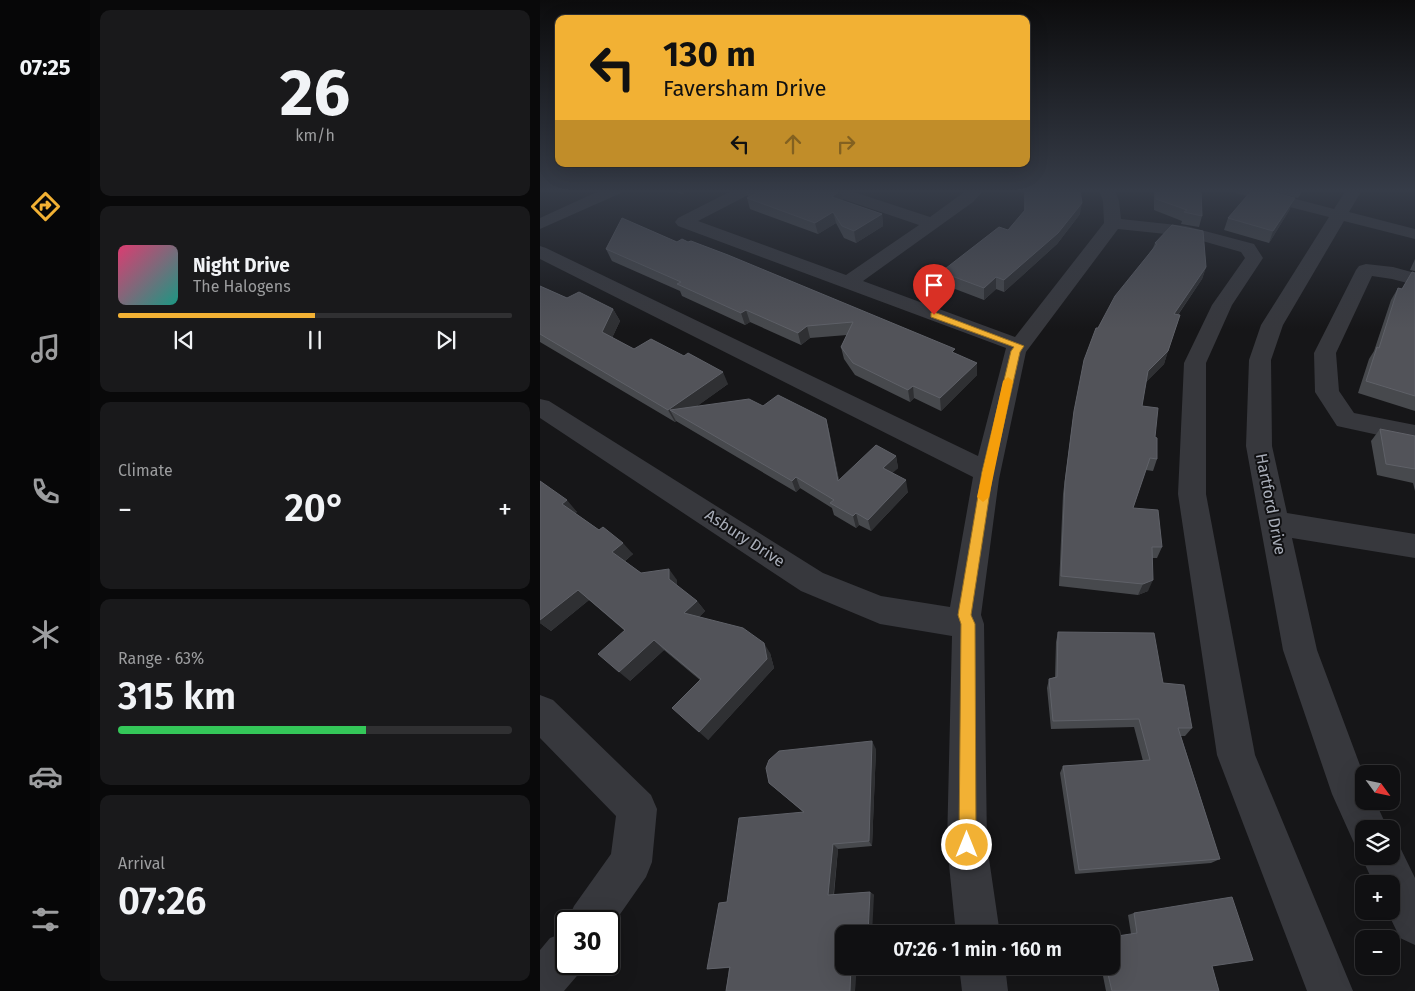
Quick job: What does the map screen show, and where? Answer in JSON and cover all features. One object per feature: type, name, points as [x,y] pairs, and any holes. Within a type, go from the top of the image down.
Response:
[{"type":"street","points":[[722,236],[1020,346]]},
{"type":"street","points":[[848,283],[915,236]]},
{"type":"street","points":[[977,925],[967,845],[968,624],[965,615],[987,472],[1015,351],[1103,236]]},
{"type":"street","points":[[1205,236],[1248,248],[1254,258],[1222,305],[1195,363],[1192,494],[1236,755],[1330,991]]},
{"type":"street","name":"Hartford Drive","points":[[1327,236],[1272,325],[1260,360],[1259,446],[1300,650],[1351,794],[1364,820]]},
{"type":"street","points":[[540,252],[987,472]]},
{"type":"street","points":[[1415,279],[1366,270],[1325,353],[1327,392],[1346,420],[1415,434]]},
{"type":"street","name":"Asbury Drive","points":[[540,407],[812,582],[880,610],[968,624]]},
{"type":"street","points":[[1274,522],[1415,546]]},
{"type":"street","points":[[540,713],[637,810],[632,862],[597,910]]},
{"type":"street","points":[[1386,865],[1415,924]]},
{"type":"street","points":[[540,984],[555,967]]},
{"type":"street","points":[[983,975],[985,991]]},
{"type":"building","points":[[613,236],[664,236],[677,242],[682,239],[688,242],[691,241],[955,349],[952,352],[977,363],[940,398],[913,386],[908,390],[853,363],[841,347],[853,322],[807,326],[798,333],[746,310],[741,313],[677,284],[681,282],[606,249]]},
{"type":"building","points":[[987,236],[1054,236],[1004,280],[996,277],[984,288],[941,272]]},
{"type":"building","points":[[1161,236],[1203,236],[1206,267],[1174,314],[1180,315],[1168,351],[1148,371],[1142,406],[1158,408],[1155,437],[1157,438],[1157,459],[1150,458],[1133,508],[1158,510],[1162,547],[1152,547],[1153,580],[1143,584],[1061,576],[1065,482],[1074,411],[1084,360],[1096,328],[1098,328],[1115,296],[1157,244],[1155,243]]},
{"type":"building","points":[[1412,272],[1415,273],[1415,396],[1366,381],[1377,347],[1379,348],[1398,288],[1402,289]]},
{"type":"building","points":[[540,286],[567,298],[579,292],[613,309],[602,332],[634,349],[651,339],[684,356],[688,353],[723,372],[668,410],[540,334]]},
{"type":"building","points":[[778,395],[826,419],[838,481],[876,445],[896,456],[883,468],[906,480],[868,520],[856,513],[853,516],[830,503],[834,500],[796,477],[792,481],[670,410],[749,399],[763,406]]},
{"type":"building","points":[[1380,429],[1415,436],[1415,469],[1386,464]]},
{"type":"building","points":[[540,481],[567,500],[562,504],[599,530],[603,527],[623,543],[612,552],[641,573],[669,569],[669,579],[697,601],[684,613],[743,628],[764,643],[767,659],[699,732],[672,708],[701,679],[654,640],[619,672],[598,654],[625,630],[578,590],[540,620]]},
{"type":"building","points":[[1058,632],[1154,633],[1163,683],[1184,685],[1192,728],[1178,728],[1220,859],[1079,870],[1063,766],[1150,760],[1139,719],[1053,721],[1049,679],[1057,677]]},
{"type":"building","points":[[872,741],[869,841],[833,844],[828,895],[870,892],[868,925],[835,925],[835,975],[851,975],[850,991],[726,991],[730,967],[707,969],[719,903],[727,902],[739,818],[804,812],[769,783],[766,768],[769,760],[779,751]]},
{"type":"building","points":[[1232,897],[1253,960],[1212,966],[1219,991],[1112,991],[1108,975],[1120,975],[1120,936],[1137,933],[1134,913]]},
{"type":"slow traffic","points":[[983,497],[1008,381]]},
{"type":"route","points":[[934,315],[1020,346],[1015,351],[987,472],[965,615],[968,624],[967,845]]}]
